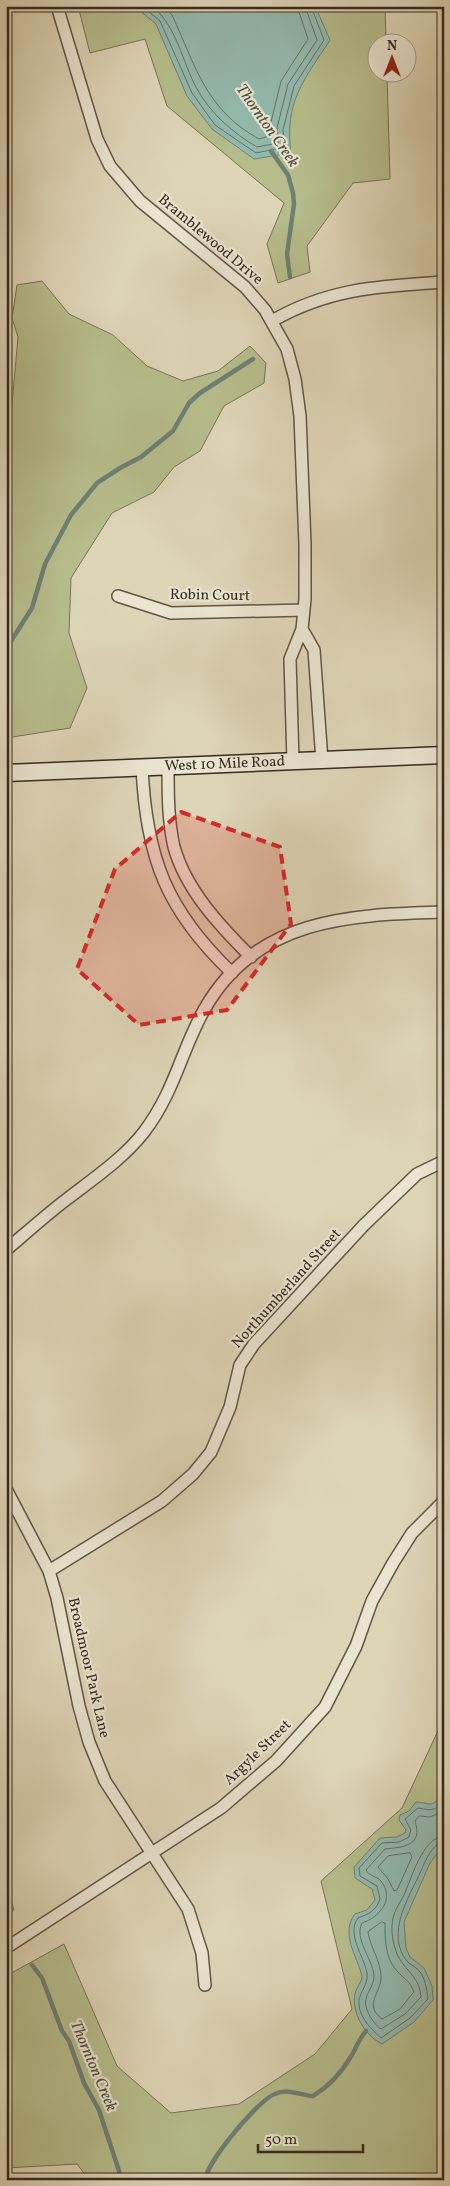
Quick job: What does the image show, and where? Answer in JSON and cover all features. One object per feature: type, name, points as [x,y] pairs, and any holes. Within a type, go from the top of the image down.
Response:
[{"type":"main road","name":"West 10 Mile Road","points":[[6,773],[444,756]]},
{"type":"street","name":"Bramblewood Drive","points":[[57,6],[97,139],[110,166],[140,201],[245,287],[272,321],[287,349],[295,379],[300,416],[305,544],[302,629],[290,659],[292,762]]},
{"type":"street","points":[[272,321],[305,303],[336,294],[375,286],[444,282]]},
{"type":"street","name":"Robin Court","points":[[118,596],[171,613],[304,610]]},
{"type":"street","points":[[302,629],[314,650],[322,761]]},
{"type":"street","points":[[168,766],[171,829],[178,861],[193,889],[214,917],[251,956]]},
{"type":"street","points":[[142,767],[147,830],[157,868],[170,894],[199,937],[232,973]]},
{"type":"street","points":[[157,868],[178,861]]},
{"type":"street","points":[[6,1250],[28,1230],[99,1175],[142,1134],[157,1114],[173,1085],[204,1010],[232,973],[251,956],[283,935],[347,917],[444,912]]},
{"type":"street","name":"Northumberland Street","points":[[49,1571],[162,1502],[193,1474],[211,1452],[230,1407],[240,1365],[254,1344],[377,1212],[417,1174],[444,1161]]},
{"type":"street","name":"Broadmoor Park Lane","points":[[6,1489],[49,1571],[57,1598],[79,1706],[89,1742],[105,1781],[188,1909],[202,1953],[205,1985]]},
{"type":"street","name":"Argyle Street","points":[[6,1948],[221,1808],[276,1761],[325,1707],[356,1646],[372,1601],[393,1563],[412,1533],[444,1501]]},
{"type":"highlighted area","points":[[181,812],[280,847],[291,924],[227,1010],[139,1025],[77,969],[115,869]]},
{"type":"green space","points":[[78,6],[385,6],[386,32],[368,32],[368,82],[387,82],[390,179],[353,183],[307,246],[310,272],[278,283],[267,244],[284,203],[167,106],[145,39],[90,53]]},
{"type":"green space","points":[[42,281],[69,314],[113,335],[147,366],[183,381],[218,371],[250,346],[266,363],[264,383],[224,406],[200,451],[174,467],[154,492],[112,513],[71,578],[69,633],[87,688],[70,728],[6,738],[6,629],[9,626],[10,578],[9,471],[18,337],[12,318],[17,285]]},
{"type":"green space","points":[[444,1718],[444,2180],[89,2180],[77,2164],[6,2168],[6,1976],[64,1944],[117,2066],[171,2113],[239,2104],[315,2054],[352,2009],[321,1881],[402,1808]]},
{"type":"water","points":[[134,6],[315,6],[330,40],[304,80],[293,105],[290,119],[291,153],[254,159],[212,129],[187,96],[156,24]]},
{"type":"water","points":[[444,1795],[444,1845],[430,1863],[404,1922],[406,1948],[410,1957],[424,1968],[432,1986],[433,2000],[414,2022],[382,2044],[365,2029],[357,2016],[355,2008],[355,1994],[362,1976],[351,1945],[349,1929],[355,1914],[367,1910],[375,1900],[372,1889],[355,1878],[354,1867],[380,1838],[397,1837],[405,1833],[406,1830],[399,1820],[400,1815],[409,1811],[416,1802],[430,1804]]},
{"type":"waterway","name":"Thornton Creek","points":[[271,151],[288,175],[293,193],[294,204],[287,254],[290,277]]},
{"type":"waterway","name":"Thornton Creek","points":[[6,649],[32,608],[45,564],[71,515],[97,483],[141,457],[173,431],[189,403],[200,393],[253,359]]},
{"type":"waterway","name":"Thornton Creek","points":[[6,1890],[12,1909]]},
{"type":"waterway","name":"Thornton Creek","points":[[32,1965],[42,1978],[62,2031],[69,2041],[84,2083],[99,2110],[122,2180]]},
{"type":"waterway","points":[[205,2180],[214,2160],[234,2132],[257,2107],[280,2092],[313,2096],[319,2092],[343,2069],[366,2031]]}]
